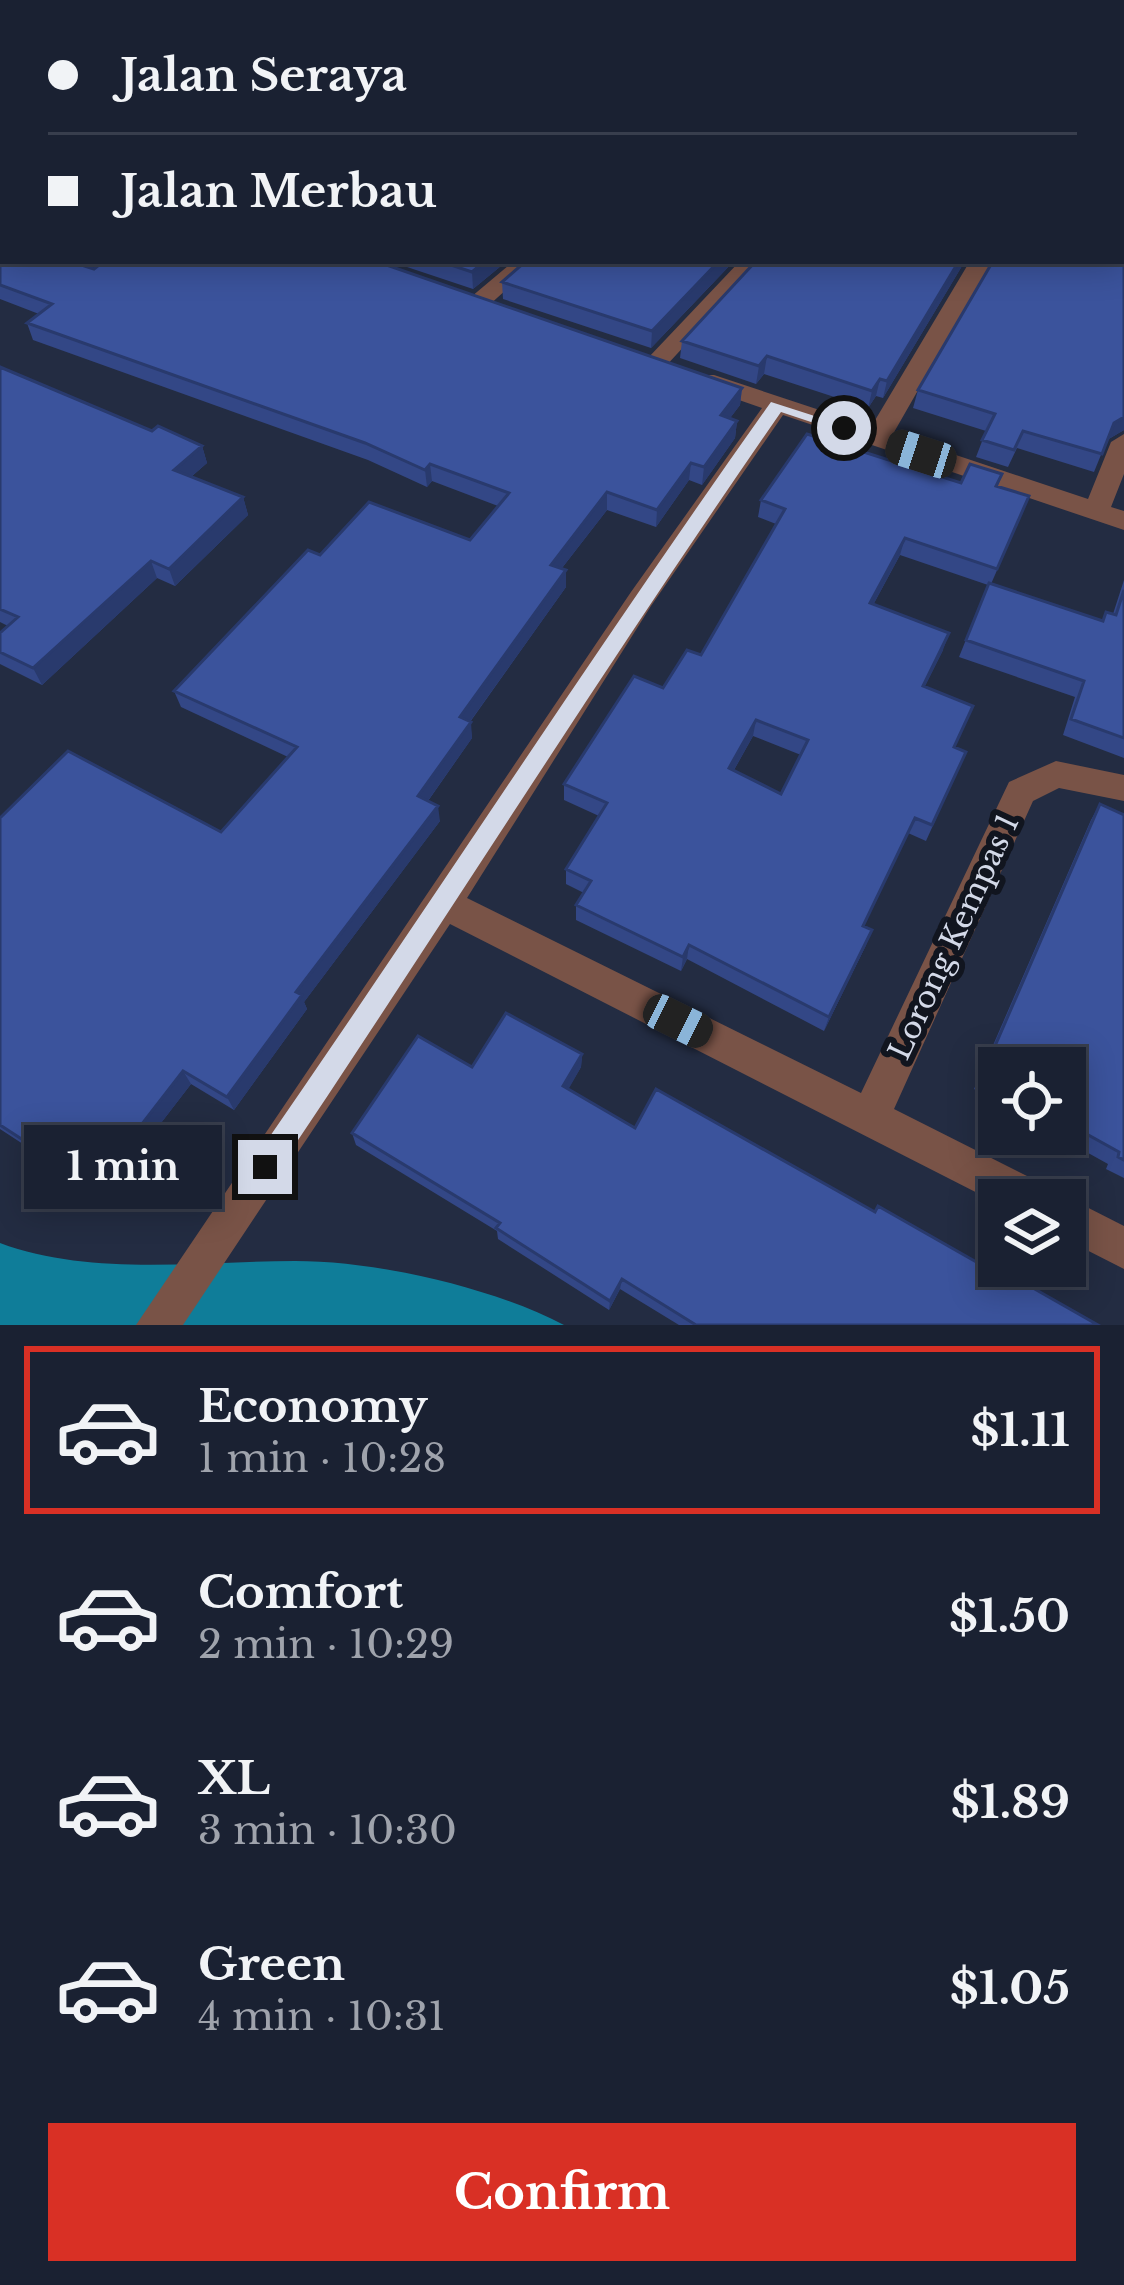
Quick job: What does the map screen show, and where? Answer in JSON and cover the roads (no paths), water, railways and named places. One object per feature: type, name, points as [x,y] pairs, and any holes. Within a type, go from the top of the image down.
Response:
[{"type":"street","points":[[479,302],[523,264]]},
{"type":"street","points":[[749,264],[645,359],[1124,521]]},
{"type":"street","points":[[878,440],[979,264]]},
{"type":"street","points":[[158,1325],[444,904],[641,599],[777,406]]},
{"type":"street","points":[[1096,512],[1124,442]]},
{"type":"street","name":"Lorong Kempas 1","points":[[871,1115],[1022,792],[1056,774],[1124,788]]},
{"type":"street","points":[[444,904],[993,1179]]},
{"type":"street","points":[[1086,1228],[1124,1248]]},
{"type":"water","points":[[0,1243],[35,1254],[108,1264],[295,1261],[397,1271],[503,1299],[564,1325],[0,1325]]}]
